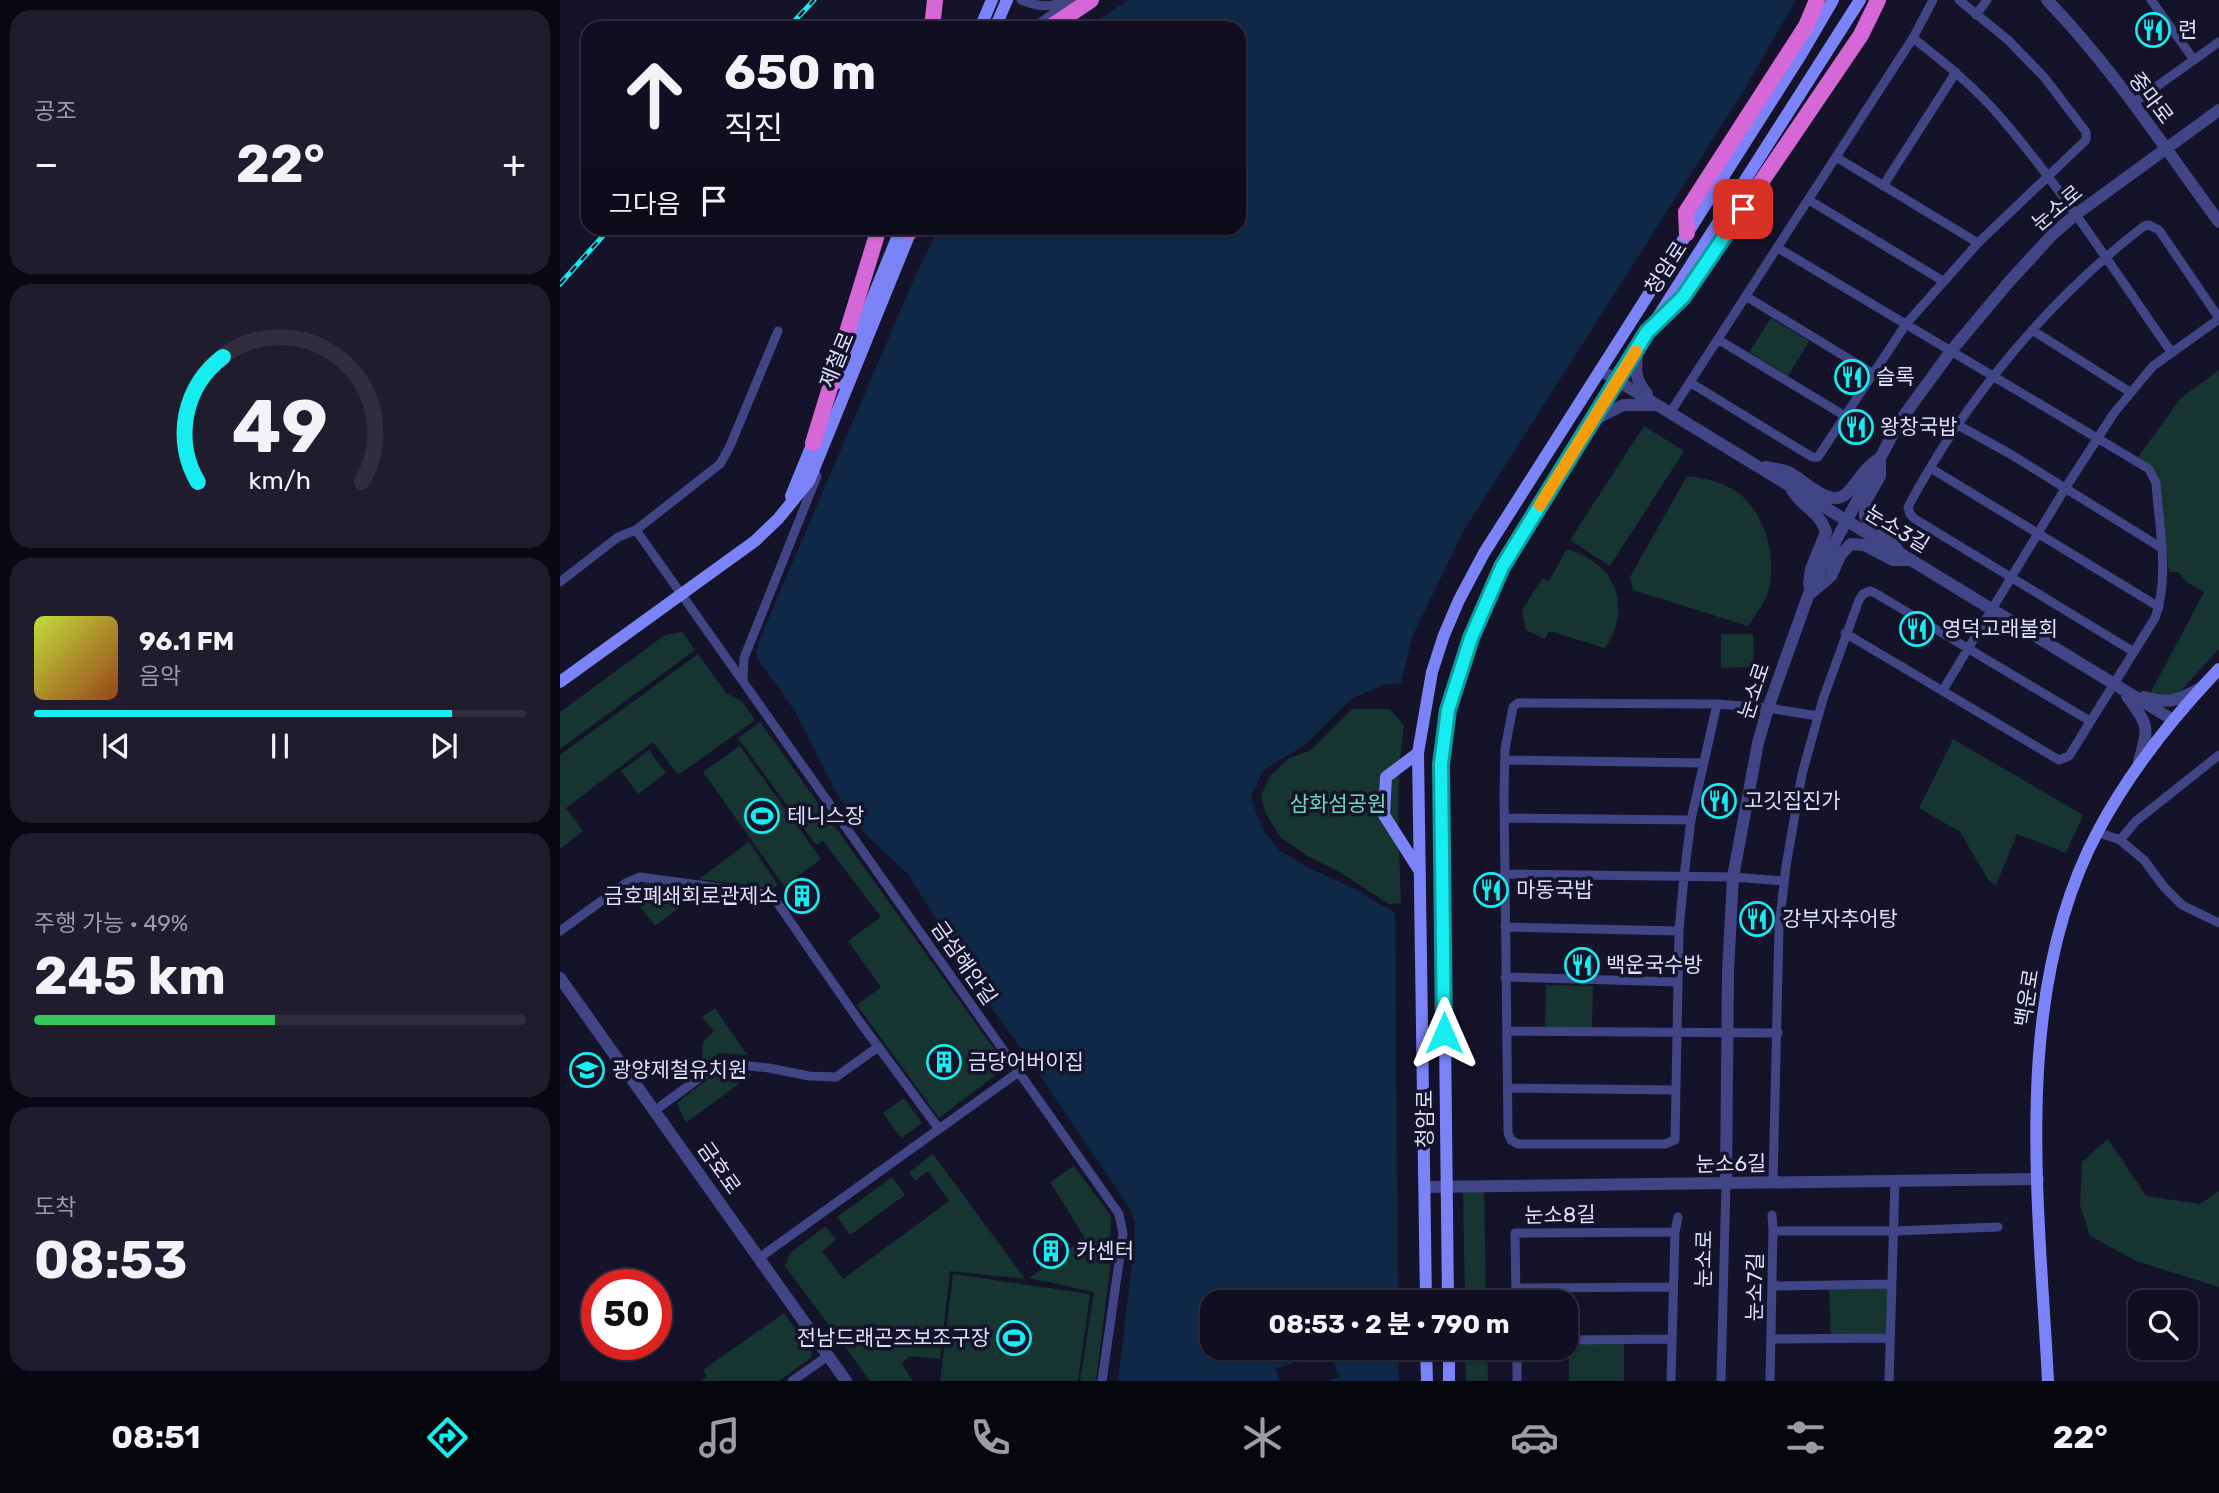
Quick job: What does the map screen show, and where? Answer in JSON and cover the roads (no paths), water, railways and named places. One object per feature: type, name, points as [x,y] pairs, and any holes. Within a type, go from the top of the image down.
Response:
[{"type":"highway","points":[[933,21],[935,0]]},
{"type":"highway","points":[[1060,21],[1091,0]]},
{"type":"highway","points":[[1687,233],[1686,212],[1806,26],[1817,0]]},
{"type":"highway","points":[[1647,332],[1683,297],[1861,35],[1878,0]]},
{"type":"highway","points":[[813,443],[877,235]]},
{"type":"main road","points":[[983,21],[992,0]]},
{"type":"main road","points":[[998,21],[1007,0]]},
{"type":"main road","name":"청암로","points":[[1426,1290],[1418,753],[1432,673],[1459,600],[1484,553],[1833,0]]},
{"type":"main road","name":"청암로","points":[[1447,1290],[1441,764],[1448,710],[1479,618],[1502,567],[1647,332],[1860,0]]},
{"type":"main road","name":"제철로","points":[[789,503],[796,481],[906,235]]},
{"type":"main road","name":"제철로","points":[[560,682],[767,531],[808,481],[907,235]]},
{"type":"main road","name":"백운로","points":[[2048,1381],[2038,1179],[2037,1077],[2045,995],[2060,925],[2097,832],[2139,762],[2219,669]]},
{"type":"main road","points":[[1418,753],[1386,777],[1384,816],[1420,872]]},
{"type":"main road","points":[[1426,1360],[1427,1381]]},
{"type":"main road","points":[[1448,1360],[1449,1381]]},
{"type":"street","points":[[1021,0],[1048,6],[1066,0]]},
{"type":"street","points":[[1043,21],[1072,0]]},
{"type":"street","points":[[1670,413],[1913,38],[1933,0]]},
{"type":"street","points":[[1691,383],[1812,457],[1822,454],[1906,324],[1978,243],[2086,140],[2086,132],[2044,77],[2008,40],[1959,0]]},
{"type":"street","points":[[1976,15],[1987,0]]},
{"type":"street","name":"중마로","points":[[2047,0],[2132,104],[2219,222]]},
{"type":"street","points":[[2151,0],[2194,60]]},
{"type":"street","points":[[1913,38],[1956,72],[2003,119],[2172,352]]},
{"type":"street","points":[[2132,104],[2219,42]]},
{"type":"street","points":[[1883,186],[1956,72]]},
{"type":"street","name":"눈소로","points":[[1721,1381],[1729,923],[1733,877],[1758,743],[1808,596],[1906,412],[1951,351],[2029,259],[2075,215],[2219,110]]},
{"type":"street","points":[[1836,157],[1978,243]]},
{"type":"street","points":[[1809,200],[1944,281]]},
{"type":"street","points":[[1942,690],[1969,649],[1992,610],[2013,576],[2066,487],[2096,438],[2130,392],[2152,366],[2219,319],[2154,227],[2149,225],[2104,256],[2032,330],[1958,425],[1908,507],[1910,514],[2013,576],[2134,652]]},
{"type":"street","points":[[1778,248],[2149,469],[2156,483],[2163,589],[2159,607],[2155,618],[2069,756],[2059,760],[1845,633]]},
{"type":"street","points":[[1747,298],[1872,373]]},
{"type":"street","points":[[2032,330],[2130,392]]},
{"type":"street","points":[[560,582],[618,537],[636,530],[720,464],[778,331]]},
{"type":"street","points":[[1719,340],[1845,416]]},
{"type":"street","points":[[1638,348],[1635,372],[1637,383],[1657,405]]},
{"type":"street","name":"눈소3길","points":[[1600,370],[2173,720]]},
{"type":"street","points":[[1591,422],[1623,405],[1657,405]]},
{"type":"street","points":[[743,681],[744,657],[819,472],[834,419]]},
{"type":"street","points":[[1958,425],[2066,487],[2160,547]]},
{"type":"street","points":[[1753,464],[1788,472],[1826,496],[1835,498],[1847,493],[1865,468],[1880,458]]},
{"type":"street","points":[[1880,458],[1880,476],[1865,502],[1865,516],[1872,525],[1889,536],[1899,553]]},
{"type":"street","points":[[1932,468],[2159,607]]},
{"type":"street","points":[[1790,486],[1800,503],[1820,517],[1826,532],[1811,569],[1808,596]]},
{"type":"street","name":"금섬해안길","points":[[636,530],[1119,1214],[1123,1234],[1102,1381]]},
{"type":"street","points":[[1808,596],[1831,576],[1841,554],[1851,544],[1864,545],[1893,560],[1911,560]]},
{"type":"street","points":[[1773,1183],[1779,928],[1784,881],[1802,774],[1845,633],[1863,594],[1870,591],[2090,721]]},
{"type":"street","points":[[2139,762],[2147,734],[2145,722],[2127,696],[2129,693],[2167,703],[2177,701],[2202,687]]},
{"type":"street","points":[[1717,704],[1691,820],[1684,876],[1679,931],[1675,1140],[1670,1143],[1518,1144],[1511,1140],[1508,1133],[1505,977],[1504,760],[1509,718],[1513,707],[1518,704],[1717,704],[1818,716]]},
{"type":"street","points":[[2119,840],[2136,821],[2219,755]]},
{"type":"street","points":[[1504,760],[1703,763]]},
{"type":"street","points":[[1504,818],[1691,820]]},
{"type":"street","points":[[2097,832],[2119,840],[2144,860],[2164,887],[2182,905],[2219,923]]},
{"type":"street","points":[[1504,874],[1733,877],[1784,881]]},
{"type":"street","points":[[560,931],[626,883],[640,877],[772,895],[939,1129]]},
{"type":"street","points":[[1505,927],[1679,931]]},
{"type":"street","points":[[1505,977],[1678,982]]},
{"type":"street","name":"금호로","points":[[560,978],[846,1381]]},
{"type":"street","points":[[1507,1031],[1778,1033]]},
{"type":"street","points":[[654,1111],[720,1063],[809,1076],[836,1077],[878,1046]]},
{"type":"street","points":[[759,1258],[1020,1072]]},
{"type":"street","points":[[1507,1088],[1676,1090]]},
{"type":"street","name":"눈소6길","points":[[1425,1187],[2038,1179]]},
{"type":"street","points":[[1889,1381],[1895,1181]]},
{"type":"street","points":[[1772,1215],[1773,1231]]},
{"type":"street","points":[[1671,1381],[1675,1232],[1678,1217]]},
{"type":"street","name":"눈소7길","points":[[1770,1381],[1773,1231],[1894,1231],[1998,1227]]},
{"type":"street","name":"눈소8길","points":[[1516,1288],[1515,1233],[1675,1232]]},
{"type":"street","points":[[1772,1286],[1892,1284]]},
{"type":"street","points":[[1516,1288],[1673,1287]]},
{"type":"street","points":[[1771,1339],[1891,1338]]},
{"type":"street","points":[[1578,1340],[1672,1339]]},
{"type":"street","points":[[792,1381],[828,1356]]},
{"type":"street","points":[[1517,1360],[1517,1381]]},
{"type":"water","points":[[1128,0],[1796,0],[1741,95],[1464,530],[1412,637],[1401,683],[1383,685],[1351,699],[1305,745],[1263,770],[1251,797],[1265,833],[1280,851],[1355,889],[1395,913],[1398,1290],[1200,1290],[1200,1360],[1398,1360],[1399,1381],[1118,1381],[1135,1238],[1135,1223],[1130,1209],[984,997],[908,874],[868,837],[837,794],[795,711],[758,659],[756,652],[914,279],[936,235],[1246,235],[1246,21],[1097,21]]},
{"type":"railway","points":[[794,21],[814,0]]},
{"type":"railway","points":[[560,284],[604,235]]},
{"type":"place","name":"련","points":[[2153,30]]},
{"type":"place","name":"슬록","points":[[1852,377]]},
{"type":"place","name":"왕창국밥","points":[[1856,427]]},
{"type":"place","name":"영덕고래불회","points":[[1917,629]]},
{"type":"place","name":"고깃집진가","points":[[1719,801]]},
{"type":"place","name":"테니스장","points":[[762,816]]},
{"type":"place","name":"마동국밥","points":[[1491,890]]},
{"type":"place","name":"금호폐쇄회로관제소","points":[[802,896]]},
{"type":"place","name":"강부자추어탕","points":[[1757,919]]},
{"type":"place","name":"백운국수방","points":[[1582,965]]},
{"type":"place","name":"금당어버이집","points":[[944,1062]]},
{"type":"place","name":"광양제철유치원","points":[[587,1070]]},
{"type":"place","name":"카센터","points":[[1051,1251]]},
{"type":"place","name":"전남드래곤즈보조구장","points":[[1014,1338]]},
{"type":"park label","name":"삼화섬공원","points":[[1338,804]]}]
